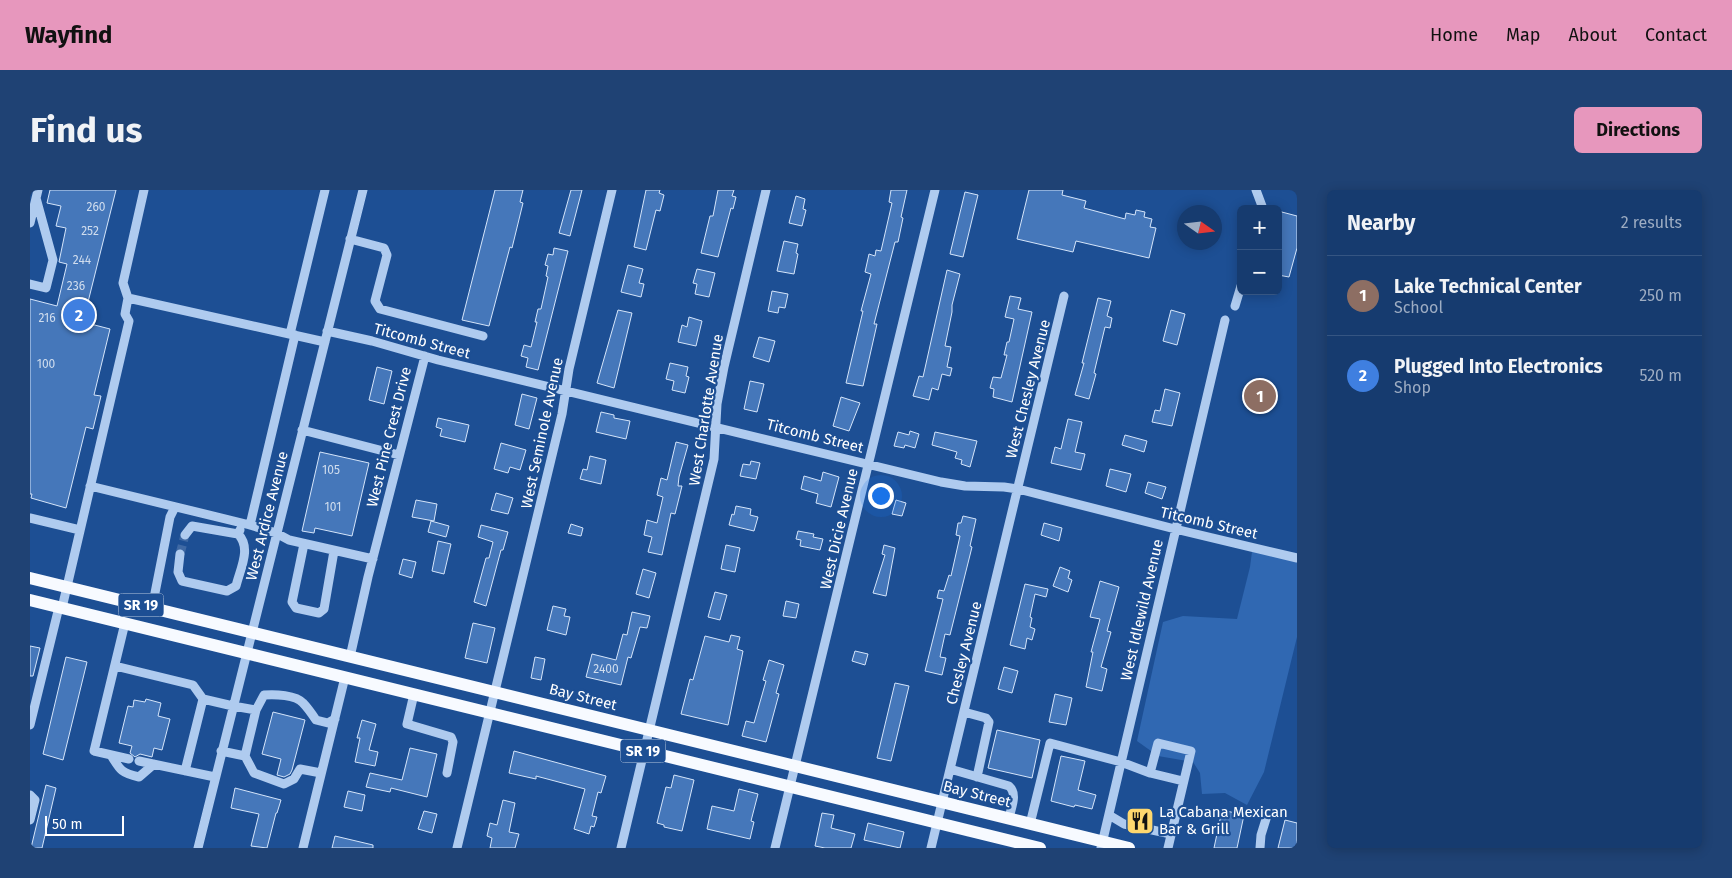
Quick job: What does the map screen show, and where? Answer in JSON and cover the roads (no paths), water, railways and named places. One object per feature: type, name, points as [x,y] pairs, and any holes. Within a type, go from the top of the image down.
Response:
[{"type":"main road","name":"Bay Street","points":[[30,578],[350,657],[497,687],[649,730],[1009,818],[1102,845],[1129,848]]},
{"type":"main road","name":"SR 19","points":[[30,600],[1040,848]]},
{"type":"street","points":[[30,726],[80,530],[129,321],[125,314],[128,298],[123,283],[144,190]]},
{"type":"street","points":[[238,534],[247,524],[293,334],[325,190]]},
{"type":"street","name":"West Ardice Avenue","points":[[198,848],[363,190]]},
{"type":"street","name":"West Seminole Avenue","points":[[457,848],[562,414],[569,368],[612,190]]},
{"type":"street","name":"West Charlotte Avenue","points":[[621,848],[714,459],[718,404],[724,367],[766,190]]},
{"type":"street","name":"West Dicie Avenue","points":[[775,848],[935,190]]},
{"type":"street","points":[[1256,190],[1262,205]]},
{"type":"street","points":[[30,223],[35,194]]},
{"type":"street","points":[[30,284],[46,288],[54,260],[35,194]]},
{"type":"street","points":[[350,239],[386,250],[387,255],[375,301],[380,309],[483,336]]},
{"type":"street","points":[[1235,306],[1238,295]]},
{"type":"street","name":"West Chesley Avenue","points":[[1018,489],[1064,296]]},
{"type":"street","points":[[128,298],[325,342]]},
{"type":"street","name":"West Idlewild Avenue","points":[[1102,845],[1225,320]]},
{"type":"street","name":"Titcomb Street","points":[[327,331],[941,482],[965,486],[1018,489],[1297,558]]},
{"type":"street","name":"West Pine Crest Drive","points":[[350,657],[381,526],[425,356]]},
{"type":"street","points":[[302,430],[399,455]]},
{"type":"street","points":[[90,486],[174,507],[191,509],[276,533],[289,540],[373,559]]},
{"type":"street","name":"Chesley Avenue","points":[[931,848],[1018,489]]},
{"type":"street","points":[[152,608],[170,517],[174,507]]},
{"type":"street","points":[[30,518],[80,530]]},
{"type":"street","points":[[180,554],[178,572],[182,581],[227,591],[236,586],[246,548],[243,539],[238,534],[192,526],[185,535]]},
{"type":"street","points":[[304,544],[292,602],[296,608],[319,613],[324,609],[334,551]]},
{"type":"street","points":[[162,560],[179,565]]},
{"type":"street","points":[[125,623],[94,751],[129,759]]},
{"type":"street","points":[[115,666],[193,685],[203,699],[256,710]]},
{"type":"street","points":[[303,848],[345,678]]},
{"type":"street","points":[[321,773],[300,769],[294,779],[284,784],[254,773],[245,756],[256,710],[264,695],[274,694],[302,701],[316,720],[328,722],[334,720]]},
{"type":"street","points":[[414,694],[407,724],[447,734],[451,737],[453,742],[447,773]]},
{"type":"street","points":[[186,771],[203,699]]},
{"type":"street","points":[[964,712],[986,718],[989,722],[977,777]]},
{"type":"street","points":[[1030,824],[1050,743],[1121,762],[1150,773],[1184,781]]},
{"type":"street","points":[[1150,773],[1158,743],[1191,751],[1168,848]]},
{"type":"street","points":[[221,751],[245,756]]},
{"type":"street","points":[[111,755],[120,769],[126,774],[138,777],[154,764]]},
{"type":"street","points":[[139,761],[215,777]]},
{"type":"street","points":[[950,769],[1009,786],[1013,789],[1014,795],[1009,818]]},
{"type":"street","points":[[30,795],[35,800],[30,820]]},
{"type":"street","points":[[1110,815],[1124,824],[1171,834]]},
{"type":"street","points":[[1260,848],[1261,835],[1266,819]]},
{"type":"tunnel","points":[[180,554],[185,535]]},
{"type":"place","name":"Plugged Into Electronics","points":[[79,315]]},
{"type":"place","name":"Lake Technical Center","points":[[1260,396]]},
{"type":"place","name":"La Cabana Mexican Bar & Grill","points":[[1140,821]]}]
